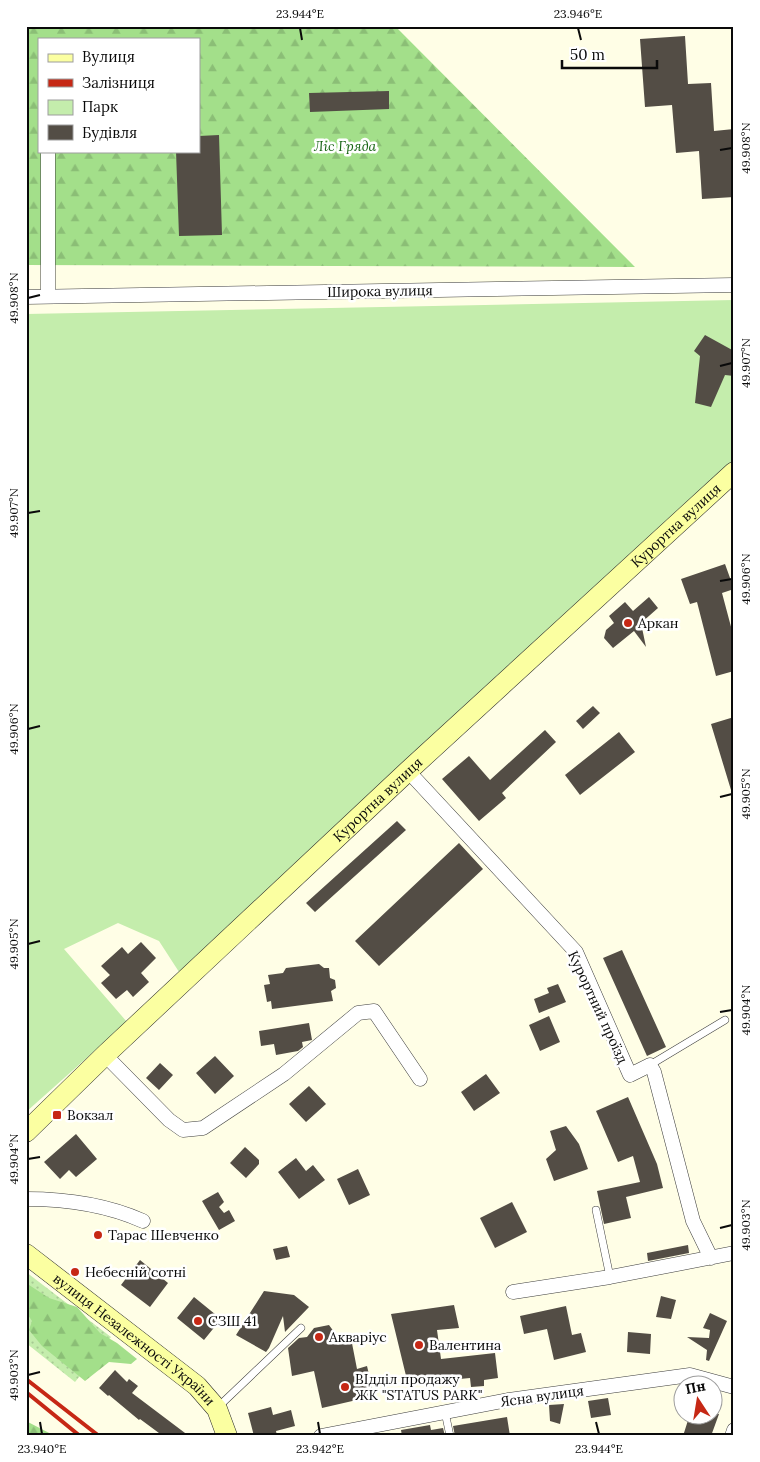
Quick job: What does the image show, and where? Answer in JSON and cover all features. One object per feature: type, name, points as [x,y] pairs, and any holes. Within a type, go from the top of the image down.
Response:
[{"type":"main road","name":"Курортна вулиця","points":[[26,1132],[105,1054],[408,771],[734,472]]},
{"type":"main road","name":"вулиця Незалежності України","points":[[26,1254],[197,1386],[217,1409],[227,1436]]},
{"type":"street","points":[[48,152],[48,296]]},
{"type":"street","name":"Широка вулиця","points":[[26,297],[734,285]]},
{"type":"street","name":"Курортний проїзд","points":[[408,771],[576,952],[630,1075],[650,1065]]},
{"type":"street","points":[[105,1054],[169,1120],[183,1130],[203,1128],[284,1074],[358,1013],[374,1011],[420,1079]]},
{"type":"street","points":[[650,1065],[654,1072],[692,1221],[712,1258]]},
{"type":"street","points":[[26,1199],[64,1200],[94,1205],[123,1212],[142,1221]]},
{"type":"street","points":[[512,1292],[610,1277],[734,1253]]},
{"type":"street","name":"Ясна вулиця","points":[[322,1436],[508,1400],[690,1375],[734,1386]]},
{"type":"street","points":[[732,1436],[734,1430]]},
{"type":"lane","name":"Курортний проїзд","points":[[650,1065],[725,1020]]},
{"type":"lane","points":[[596,1210],[610,1277]]},
{"type":"lane","points":[[217,1409],[301,1328]]},
{"type":"lane","points":[[445,1412],[450,1436]]},
{"type":"green space","name":"Ліс Гряда","points":[[26,26],[395,26],[635,267],[26,265]]},
{"type":"green space","points":[[734,300],[734,463],[181,975],[159,941],[118,923],[64,949],[127,1022],[26,1112],[26,314]]},
{"type":"green space","points":[[26,1272],[111,1337],[75,1382],[26,1343]]},
{"type":"green space","points":[[26,1283],[49,1298],[77,1307],[100,1333],[117,1343],[137,1359],[131,1364],[109,1362],[85,1381],[42,1346],[29,1330],[32,1321],[26,1312]]},
{"type":"green space","points":[[26,1421],[55,1436],[26,1436]]},
{"type":"building","points":[[685,36],[688,84],[711,83],[714,131],[734,129],[734,197],[702,199],[699,151],[676,153],[672,105],[645,107],[640,39]]},
{"type":"building","points":[[389,91],[389,109],[310,112],[309,93]]},
{"type":"building","points":[[219,135],[222,235],[179,236],[176,152],[200,152],[200,136]]},
{"type":"building","points":[[705,335],[734,351],[734,376],[725,375],[711,407],[695,403],[700,356],[694,351]]},
{"type":"building","points":[[725,564],[734,589],[722,593],[734,638],[734,671],[716,676],[697,602],[690,604],[681,579]]},
{"type":"building","name":"Аркан","points":[[649,597],[658,608],[641,623],[646,647],[634,631],[613,648],[604,638],[606,630],[614,623],[609,616],[625,602],[633,611]]},
{"type":"building","points":[[593,706],[600,713],[583,729],[576,721]]},
{"type":"building","points":[[734,717],[734,790],[731,790],[711,724]]},
{"type":"building","points":[[545,730],[556,742],[502,793],[506,798],[479,821],[442,779],[469,756],[490,780]]},
{"type":"building","points":[[619,732],[635,752],[580,795],[565,775]]},
{"type":"building","points":[[397,821],[406,830],[315,912],[306,903]]},
{"type":"building","points":[[459,843],[483,869],[379,966],[355,941]]},
{"type":"building","points":[[141,942],[156,958],[141,973],[149,982],[133,997],[127,990],[116,999],[101,983],[110,975],[101,966],[122,947],[128,954]]},
{"type":"building","points":[[622,950],[666,1047],[647,1056],[603,958]]},
{"type":"building","points":[[319,964],[324,968],[329,968],[330,978],[335,980],[336,988],[331,991],[333,1001],[272,1009],[271,1001],[267,1002],[264,985],[270,984],[268,975],[283,973],[286,968]]},
{"type":"building","points":[[558,984],[566,1002],[539,1013],[534,999],[549,993],[547,988]]},
{"type":"building","points":[[549,1016],[560,1042],[540,1051],[529,1025]]},
{"type":"building","points":[[309,1023],[312,1040],[302,1042],[303,1047],[298,1051],[276,1055],[274,1044],[261,1046],[259,1031]]},
{"type":"building","points":[[215,1056],[234,1076],[215,1094],[196,1073]]},
{"type":"building","points":[[160,1063],[173,1075],[159,1090],[146,1078]]},
{"type":"building","points":[[486,1074],[500,1093],[474,1111],[461,1092]]},
{"type":"building","points":[[309,1086],[326,1104],[306,1122],[289,1104]]},
{"type":"building","points":[[628,1097],[657,1164],[663,1188],[626,1197],[631,1218],[604,1224],[597,1191],[640,1182],[633,1156],[618,1162],[596,1111]]},
{"type":"building","points":[[566,1126],[579,1144],[588,1169],[554,1181],[546,1159],[556,1150],[550,1131]]},
{"type":"building","points":[[76,1134],[97,1159],[76,1177],[69,1170],[60,1179],[44,1162]]},
{"type":"building","points":[[245,1147],[259,1160],[259,1164],[246,1178],[230,1163]]},
{"type":"building","points":[[296,1158],[306,1171],[313,1165],[325,1180],[299,1199],[278,1172]]},
{"type":"building","points":[[358,1169],[370,1195],[349,1205],[337,1179]]},
{"type":"building","points":[[218,1192],[224,1202],[219,1207],[224,1213],[229,1210],[235,1221],[219,1230],[202,1201]]},
{"type":"building","points":[[512,1202],[527,1232],[495,1248],[480,1218]]},
{"type":"building","points":[[688,1245],[689,1253],[648,1261],[647,1253]]},
{"type":"building","points":[[287,1246],[290,1257],[276,1260],[273,1249]]},
{"type":"building","points":[[140,1260],[168,1283],[150,1307],[121,1285]]},
{"type":"building","points":[[264,1291],[294,1295],[309,1307],[285,1332],[283,1316],[266,1352],[236,1335]]},
{"type":"building","points":[[661,1296],[676,1300],[671,1319],[656,1317]]},
{"type":"building","points":[[194,1297],[221,1319],[204,1340],[177,1318]]},
{"type":"building","name":"Валентина","points":[[454,1305],[459,1328],[437,1330],[441,1359],[495,1353],[498,1378],[484,1380],[484,1386],[471,1387],[470,1378],[408,1384],[391,1314]]},
{"type":"building","points":[[566,1306],[572,1335],[581,1333],[586,1352],[554,1360],[547,1329],[524,1334],[520,1316]]},
{"type":"building","points":[[710,1313],[727,1321],[709,1361],[706,1360],[707,1350],[687,1337],[709,1338],[710,1330],[703,1328]]},
{"type":"building","points":[[329,1325],[337,1336],[350,1333],[357,1369],[367,1366],[374,1396],[322,1408],[314,1371],[292,1376],[288,1348],[299,1338],[307,1337],[314,1328]]},
{"type":"building","points":[[628,1332],[651,1334],[650,1354],[627,1352]]},
{"type":"building","points":[[115,1370],[127,1382],[129,1379],[138,1386],[132,1393],[189,1436],[163,1436],[139,1420],[99,1388]]},
{"type":"building","points":[[608,1398],[611,1415],[591,1418],[588,1401]]},
{"type":"building","points":[[564,1404],[560,1424],[550,1421],[549,1405]]},
{"type":"building","points":[[271,1407],[273,1415],[291,1410],[295,1426],[276,1431],[277,1436],[254,1436],[248,1413]]},
{"type":"building","points":[[507,1417],[510,1436],[455,1436],[453,1426]]},
{"type":"building","points":[[687,1424],[715,1424],[711,1436],[683,1436]]},
{"type":"building","points":[[430,1425],[431,1430],[443,1428],[445,1436],[402,1436],[401,1430]]},
{"type":"railway","points":[[26,1379],[99,1436]]},
{"type":"railway","points":[[26,1392],[80,1436]]},
{"type":"place","name":"Аркан","points":[[628,623]]},
{"type":"place","name":"Вокзал","points":[[57,1115]]},
{"type":"place","name":"Тарас Шевченко","points":[[98,1235]]},
{"type":"place","name":"Небесній сотні","points":[[75,1272]]},
{"type":"place","name":"СЗШ 41","points":[[198,1321]]},
{"type":"place","name":"Акваріус","points":[[319,1337]]},
{"type":"place","name":"Валентина","points":[[419,1345]]},
{"type":"place","name":"ВІдділ продажу ЖК \"STATUS PARK\"","points":[[345,1387]]}]
